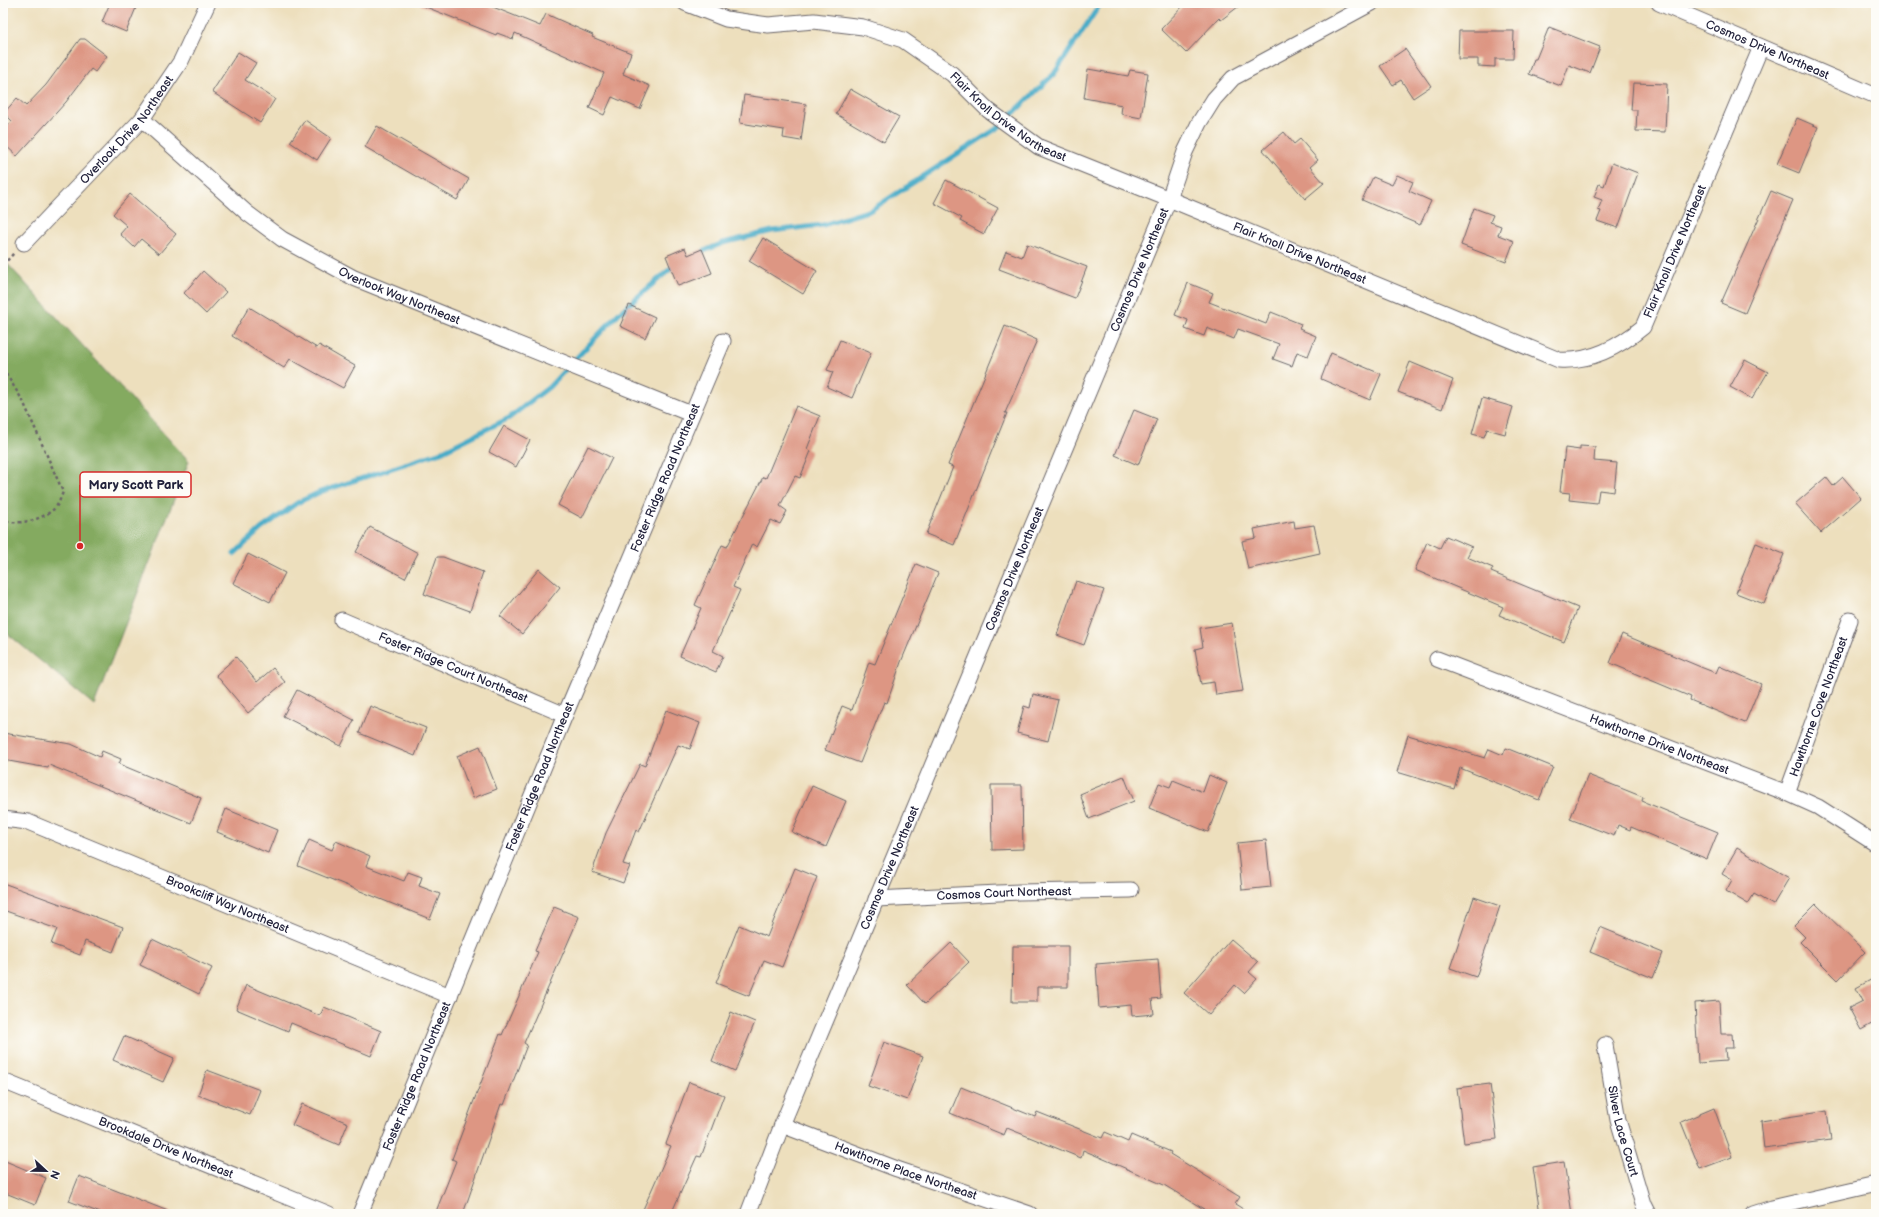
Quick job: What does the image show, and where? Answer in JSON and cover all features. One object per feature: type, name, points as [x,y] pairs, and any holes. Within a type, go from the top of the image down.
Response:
[{"type":"street","name":"Overlook Drive Northeast","points":[[24,242],[142,119],[181,61],[208,3]]},
{"type":"street","name":"Flair Knoll Drive Northeast","points":[[685,3],[726,19],[768,25],[814,21],[863,27],[903,40],[952,74],[988,110],[1039,147],[1559,360],[1575,361],[1593,357],[1628,340],[1643,327],[1761,46]]},
{"type":"street","name":"Cosmos Drive Northeast","points":[[748,1214],[782,1125],[1169,199],[1185,152],[1199,123],[1214,99],[1233,78],[1372,3]]},
{"type":"street","name":"Cosmos Drive Northeast","points":[[1659,3],[1876,96]]},
{"type":"street","name":"Overlook Way Northeast","points":[[142,119],[247,213],[282,238],[354,278],[691,414]]},
{"type":"street","name":"Foster Ridge Road Northeast","points":[[360,1214],[565,715],[723,341]]},
{"type":"street","name":"Foster Ridge Court Northeast","points":[[342,620],[565,715]]},
{"type":"street","name":"Hawthorne Cove Northeast","points":[[1787,793],[1850,620]]},
{"type":"street","name":"Hawthorne Drive Northeast","points":[[1436,659],[1787,793],[1818,807],[1876,844]]},
{"type":"street","name":"Brookcliff Way Northeast","points":[[3,819],[28,822],[450,996]]},
{"type":"street","name":"Cosmos Court Northeast","points":[[876,899],[1019,892],[1131,890]]},
{"type":"street","name":"Silver Lace Court","points":[[1605,1045],[1618,1120],[1643,1204],[1648,1214]]},
{"type":"street","name":"Brookdale Drive Northeast","points":[[3,1081],[329,1214]]},
{"type":"street","name":"Hawthorne Place Northeast","points":[[782,1125],[897,1169],[1030,1214]]},
{"type":"street","points":[[1754,1214],[1772,1208],[1876,1184]]},
{"type":"path","points":[[3,369],[23,402],[63,492],[55,508],[34,519],[12,523],[3,520]]},
{"type":"green space","points":[[3,259],[189,461],[94,705],[3,630]]},
{"type":"building","points":[[110,3],[138,3],[126,32],[102,22]]},
{"type":"building","points":[[416,3],[483,3],[540,26],[546,14],[593,35],[592,37],[631,53],[623,74],[650,86],[640,109],[612,97],[604,115],[589,108],[604,73],[515,33],[513,39],[497,33],[496,35]]},
{"type":"building","points":[[1186,3],[1243,3],[1221,20],[1219,18],[1186,53],[1161,29]]},
{"type":"building","points":[[1549,27],[1600,47],[1590,73],[1569,65],[1561,86],[1529,74],[1534,59],[1536,59]]},
{"type":"building","points":[[1459,31],[1514,31],[1513,59],[1495,59],[1495,67],[1478,66],[1478,59],[1458,59]]},
{"type":"building","points":[[80,39],[85,39],[107,56],[95,72],[91,69],[66,102],[17,156],[3,143],[3,131],[12,121],[4,113],[17,98],[26,106],[46,85]]},
{"type":"building","points":[[1405,49],[1431,86],[1413,98],[1401,80],[1393,85],[1380,66]]},
{"type":"building","points":[[238,52],[256,63],[245,80],[275,99],[260,123],[212,92]]},
{"type":"building","points":[[1088,69],[1128,76],[1130,70],[1148,73],[1141,118],[1121,114],[1122,105],[1084,98]]},
{"type":"building","points":[[1633,83],[1667,84],[1665,132],[1636,131],[1637,110],[1631,110]]},
{"type":"building","points":[[850,89],[899,117],[884,142],[836,114]]},
{"type":"building","points":[[744,95],[806,104],[801,141],[783,138],[784,130],[740,123]]},
{"type":"building","points":[[1797,118],[1818,127],[1799,173],[1777,164]]},
{"type":"building","points":[[305,120],[331,138],[317,160],[290,142]]},
{"type":"building","points":[[377,126],[469,179],[457,200],[365,147]]},
{"type":"building","points":[[1284,132],[1294,144],[1300,139],[1318,160],[1310,167],[1324,183],[1305,199],[1263,150]]},
{"type":"building","points":[[1612,163],[1638,173],[1618,228],[1597,221],[1601,211],[1598,210],[1602,200],[1594,197],[1599,184],[1604,186]]},
{"type":"building","points":[[1397,175],[1413,182],[1409,191],[1431,201],[1420,225],[1362,200],[1373,177],[1392,185]]},
{"type":"building","points":[[946,180],[998,208],[984,234],[960,221],[962,218],[934,203]]},
{"type":"building","points":[[1771,191],[1793,200],[1745,313],[1721,303]]},
{"type":"building","points":[[130,194],[176,234],[159,254],[141,239],[134,247],[120,234],[127,226],[113,214]]},
{"type":"building","points":[[1474,208],[1493,215],[1490,222],[1501,226],[1498,235],[1514,241],[1506,262],[1461,245]]},
{"type":"building","points":[[763,238],[817,271],[803,294],[749,261]]},
{"type":"building","points":[[1027,244],[1087,267],[1075,298],[999,269],[1006,251],[1022,257]]},
{"type":"building","points":[[685,248],[688,255],[702,249],[712,273],[678,286],[666,256]]},
{"type":"building","points":[[203,271],[226,292],[206,314],[184,293]]},
{"type":"building","points":[[1188,283],[1213,293],[1209,302],[1266,324],[1271,312],[1301,324],[1299,329],[1316,336],[1308,356],[1297,352],[1292,366],[1273,359],[1279,344],[1238,329],[1234,339],[1207,328],[1204,336],[1185,329],[1188,320],[1175,315]]},
{"type":"building","points":[[629,305],[655,317],[645,338],[620,326]]},
{"type":"building","points":[[249,307],[317,348],[319,345],[355,366],[343,388],[290,359],[284,368],[232,336]]},
{"type":"building","points":[[1005,326],[1037,340],[1005,413],[1007,413],[954,545],[926,534],[953,467],[948,465]]},
{"type":"building","points":[[840,340],[871,353],[852,398],[827,387],[833,372],[827,370]]},
{"type":"building","points":[[1331,353],[1381,374],[1370,400],[1321,379]]},
{"type":"building","points":[[1745,360],[1768,372],[1752,399],[1730,387]]},
{"type":"building","points":[[1410,362],[1453,380],[1442,409],[1398,392]]},
{"type":"building","points":[[1482,398],[1513,407],[1505,434],[1487,429],[1484,437],[1472,434]]},
{"type":"building","points":[[796,406],[820,416],[807,449],[811,451],[800,478],[795,476],[780,506],[787,511],[780,524],[771,520],[757,547],[752,544],[733,587],[740,590],[713,651],[723,656],[716,672],[680,656],[701,608],[695,605],[722,545],[727,547],[763,477],[766,478]]},
{"type":"building","points":[[1134,410],[1157,419],[1138,465],[1115,455]]},
{"type":"building","points":[[504,426],[530,440],[516,467],[489,452]]},
{"type":"building","points":[[588,446],[612,458],[582,518],[558,505]]},
{"type":"building","points":[[1580,446],[1595,447],[1594,461],[1617,463],[1614,492],[1599,490],[1597,503],[1569,500],[1570,493],[1560,492],[1565,448],[1580,450]]},
{"type":"building","points":[[1826,477],[1833,486],[1843,477],[1861,498],[1821,533],[1795,504]]},
{"type":"building","points":[[1294,521],[1295,528],[1314,525],[1320,553],[1248,569],[1242,541],[1256,538],[1254,529]]},
{"type":"building","points":[[370,527],[418,553],[405,578],[356,552]]},
{"type":"building","points":[[1446,536],[1472,547],[1467,557],[1493,568],[1491,572],[1578,608],[1564,642],[1499,615],[1503,607],[1415,570],[1427,542],[1440,548]]},
{"type":"building","points":[[1756,543],[1784,554],[1764,604],[1736,593]]},
{"type":"building","points":[[248,554],[285,573],[270,602],[233,583]]},
{"type":"building","points":[[437,557],[443,557],[483,572],[470,611],[424,594]]},
{"type":"building","points":[[916,564],[938,573],[901,662],[887,703],[884,702],[860,763],[825,750],[842,706],[852,710],[869,662],[875,664]]},
{"type":"building","points":[[539,569],[560,587],[522,634],[500,616]]},
{"type":"building","points":[[1076,581],[1104,590],[1084,645],[1057,635]]},
{"type":"building","points":[[1232,623],[1243,691],[1216,695],[1214,682],[1201,684],[1195,649],[1203,647],[1200,628]]},
{"type":"building","points":[[1622,634],[1716,673],[1719,666],[1761,684],[1745,723],[1690,700],[1691,697],[1610,663]]},
{"type":"building","points":[[236,657],[257,682],[273,668],[285,682],[248,713],[216,675]]},
{"type":"building","points":[[297,690],[354,720],[341,746],[283,716]]},
{"type":"building","points":[[1033,694],[1058,700],[1048,741],[1017,733],[1024,706],[1030,708]]},
{"type":"building","points":[[370,706],[426,728],[415,756],[359,733]]},
{"type":"building","points":[[666,710],[700,723],[690,749],[678,745],[639,832],[636,830],[623,864],[630,866],[623,883],[592,872],[606,833],[640,764],[645,766]]},
{"type":"building","points":[[3,733],[71,744],[100,757],[102,751],[121,759],[119,764],[201,798],[191,823],[49,765],[48,768],[3,760]]},
{"type":"building","points":[[1408,735],[1485,758],[1489,749],[1503,755],[1506,748],[1553,767],[1539,800],[1460,768],[1454,789],[1397,772]]},
{"type":"building","points":[[480,746],[497,789],[473,798],[457,756]]},
{"type":"building","points":[[1209,775],[1227,783],[1208,832],[1149,808],[1159,783],[1170,787],[1173,780],[1203,792]]},
{"type":"building","points":[[1588,775],[1643,797],[1642,801],[1718,832],[1707,859],[1631,827],[1630,830],[1618,825],[1614,836],[1570,819]]},
{"type":"building","points":[[1124,776],[1134,801],[1089,819],[1080,794]]},
{"type":"building","points":[[991,785],[1022,785],[1023,849],[992,850]]},
{"type":"building","points":[[812,786],[846,801],[826,847],[792,832]]},
{"type":"building","points":[[226,809],[277,830],[268,853],[217,832]]},
{"type":"building","points":[[309,840],[332,850],[336,841],[370,856],[366,866],[404,881],[408,872],[422,877],[419,886],[440,894],[430,919],[298,866]]},
{"type":"building","points":[[1266,840],[1271,887],[1242,890],[1237,843]]},
{"type":"building","points":[[1737,848],[1789,878],[1773,905],[1754,894],[1748,904],[1726,891],[1732,880],[1722,874]]},
{"type":"building","points":[[795,868],[817,877],[782,967],[764,960],[749,996],[716,983],[739,925],[767,937]]},
{"type":"building","points":[[3,883],[123,927],[113,952],[85,941],[80,955],[51,944],[57,929],[3,910]]},
{"type":"building","points":[[1474,897],[1500,906],[1476,977],[1450,968]]},
{"type":"building","points":[[1816,904],[1865,952],[1838,980],[1800,942],[1805,937],[1794,926]]},
{"type":"building","points":[[554,907],[579,917],[524,1043],[527,1045],[504,1105],[501,1104],[463,1214],[435,1214],[456,1161],[452,1159],[473,1103],[500,1034],[502,1035],[538,952],[535,951]]},
{"type":"building","points":[[1600,927],[1663,953],[1653,978],[1590,952]]},
{"type":"building","points":[[152,939],[212,968],[199,994],[140,965]]},
{"type":"building","points":[[1231,939],[1258,962],[1249,972],[1257,979],[1244,993],[1235,985],[1209,1015],[1184,993]]},
{"type":"building","points":[[951,943],[969,962],[925,1004],[907,985]]},
{"type":"building","points":[[1013,946],[1068,946],[1068,987],[1037,987],[1037,1002],[1012,1002]]},
{"type":"building","points":[[1158,959],[1161,998],[1152,999],[1154,1014],[1132,1016],[1131,1005],[1099,1008],[1096,964]]},
{"type":"building","points":[[1876,977],[1876,1025],[1875,1022],[1861,1030],[1849,1008],[1863,1001],[1856,988]]},
{"type":"building","points":[[246,985],[320,1016],[324,1007],[381,1031],[371,1056],[291,1023],[288,1031],[236,1009]]},
{"type":"building","points":[[1719,1001],[1721,1034],[1732,1034],[1733,1048],[1725,1048],[1726,1061],[1698,1063],[1695,1003]]},
{"type":"building","points":[[731,1012],[755,1022],[735,1071],[712,1061]]},
{"type":"building","points":[[124,1036],[174,1058],[163,1082],[113,1060]]},
{"type":"building","points":[[884,1042],[923,1056],[907,1100],[868,1086]]},
{"type":"building","points":[[207,1070],[260,1090],[250,1115],[198,1095]]},
{"type":"building","points":[[689,1082],[724,1095],[701,1157],[697,1156],[671,1214],[641,1214],[671,1146],[666,1144]]},
{"type":"building","points":[[1490,1084],[1497,1139],[1464,1143],[1457,1088]]},
{"type":"building","points":[[961,1087],[1035,1117],[1037,1112],[1102,1138],[1105,1132],[1128,1142],[1131,1135],[1171,1152],[1170,1154],[1240,1197],[1235,1204],[1251,1214],[1212,1214],[1164,1185],[1083,1150],[1081,1158],[1007,1128],[1004,1135],[950,1113]]},
{"type":"building","points":[[302,1104],[348,1123],[339,1145],[292,1125]]},
{"type":"building","points":[[1714,1108],[1732,1157],[1700,1169],[1681,1122]]},
{"type":"building","points":[[1827,1111],[1831,1140],[1764,1149],[1761,1121]]},
{"type":"building","points":[[3,1160],[46,1178],[35,1205],[3,1192]]},
{"type":"building","points":[[1564,1162],[1572,1214],[1540,1214],[1533,1167]]},
{"type":"building","points":[[79,1176],[173,1214],[103,1214],[69,1201]]},
{"type":"waterway","points":[[697,254],[723,243],[772,231],[823,225],[871,210],[999,127],[1054,74],[1101,3]]},
{"type":"waterway","points":[[234,554],[261,529],[297,503],[320,492],[441,452],[509,418],[549,387],[619,313],[675,265]]},
{"type":"place","name":"Mary Scott Park","points":[[80,546]]}]
